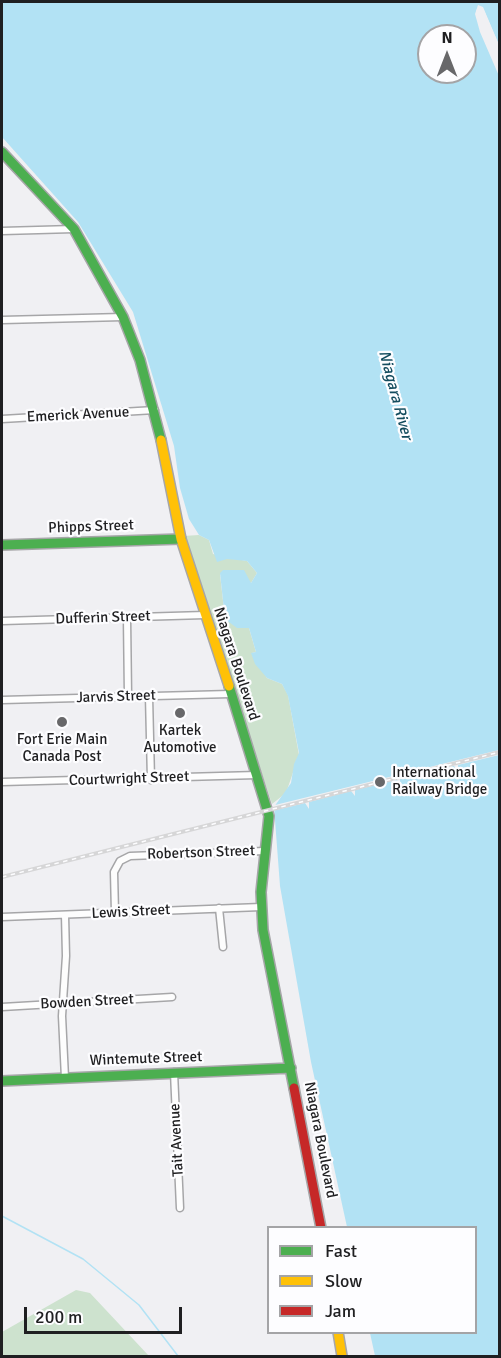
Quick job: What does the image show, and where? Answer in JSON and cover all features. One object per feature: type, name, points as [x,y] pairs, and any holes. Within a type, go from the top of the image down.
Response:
[{"type":"main road","name":"Niagara Boulevard","points":[[2,152],[74,229],[123,317],[140,360],[155,410],[182,539],[268,816],[261,907],[321,1226]]},
{"type":"main road","name":"Phipps Street","points":[[2,545],[182,539]]},
{"type":"main road","name":"Wintemute Street","points":[[2,1081],[291,1068]]},
{"type":"main road","points":[[338,1334],[342,1356]]},
{"type":"street","points":[[2,231],[74,229]]},
{"type":"street","points":[[2,320],[123,317]]},
{"type":"street","name":"Emerick Avenue","points":[[2,419],[155,410]]},
{"type":"street","name":"Dufferin Street","points":[[2,621],[205,615]]},
{"type":"street","points":[[127,618],[128,696]]},
{"type":"street","name":"Jarvis Street","points":[[2,700],[230,694]]},
{"type":"street","points":[[149,696],[151,780]]},
{"type":"street","name":"Courtwright Street","points":[[2,782],[151,780],[257,775]]},
{"type":"street","name":"Robertson Street","points":[[115,913],[114,872],[120,861],[130,856],[265,851]]},
{"type":"street","name":"Lewis Street","points":[[2,917],[261,907]]},
{"type":"street","points":[[219,908],[223,947]]},
{"type":"street","points":[[64,915],[66,966],[62,1004],[65,1078]]},
{"type":"street","name":"Bowden Street","points":[[2,1007],[172,997]]},
{"type":"street","name":"Tait Avenue","points":[[174,1072],[180,1208]]},
{"type":"green space","points":[[199,535],[209,540],[213,554],[247,561],[257,573],[251,583],[220,574],[225,619],[236,626],[249,628],[256,652],[252,653],[267,678],[282,684],[288,695],[299,755],[286,793],[272,804],[183,536]]},
{"type":"green space","points":[[76,1290],[90,1293],[149,1356],[2,1356],[2,1332]]},
{"type":"water","name":"Niagara River","points":[[2,2],[499,2],[499,45],[483,8],[476,10],[500,62],[499,1356],[375,1356],[370,1334],[477,1334],[477,1226],[347,1226],[311,1062],[280,886],[274,807],[291,783],[294,764],[299,753],[288,696],[282,684],[267,678],[255,664],[251,653],[256,652],[249,628],[237,628],[225,619],[220,573],[223,570],[244,570],[251,583],[257,573],[247,561],[227,559],[217,562],[209,540],[199,535],[189,519],[180,488],[174,446],[133,312],[78,222],[2,137]]},
{"type":"pier","points":[[478,5],[483,7],[499,45],[499,48],[480,9],[500,55],[499,76],[480,32],[475,14]]},
{"type":"pier","name":"International Railway Bridge","points":[[499,750],[499,755],[458,765],[458,771],[454,766],[400,779],[400,784],[397,780],[355,790],[355,796],[351,791],[309,802],[309,809],[305,803],[272,811],[271,806]]},
{"type":"waterway","points":[[2,1216],[83,1259],[139,1305],[178,1356]]},
{"type":"railway","points":[[2,877],[500,752]]},
{"type":"traffic: fast","points":[[2,152],[74,229],[123,317],[140,360],[161,440]]},
{"type":"traffic: fast","points":[[2,545],[181,539]]},
{"type":"traffic: fast","points":[[229,686],[269,816],[261,892],[263,930],[294,1088]]},
{"type":"traffic: fast","points":[[2,1081],[291,1068]]},
{"type":"traffic: slow","points":[[161,440],[181,539],[229,686]]},
{"type":"traffic: slow","points":[[338,1334],[342,1356]]},
{"type":"traffic: jam","points":[[294,1088],[321,1226]]},
{"type":"place","name":"Kartek Automotive","points":[[180,713]]},
{"type":"place","name":"Fort Erie Main Canada Post","points":[[62,722]]},
{"type":"place","name":"International Railway Bridge","points":[[380,782]]}]
